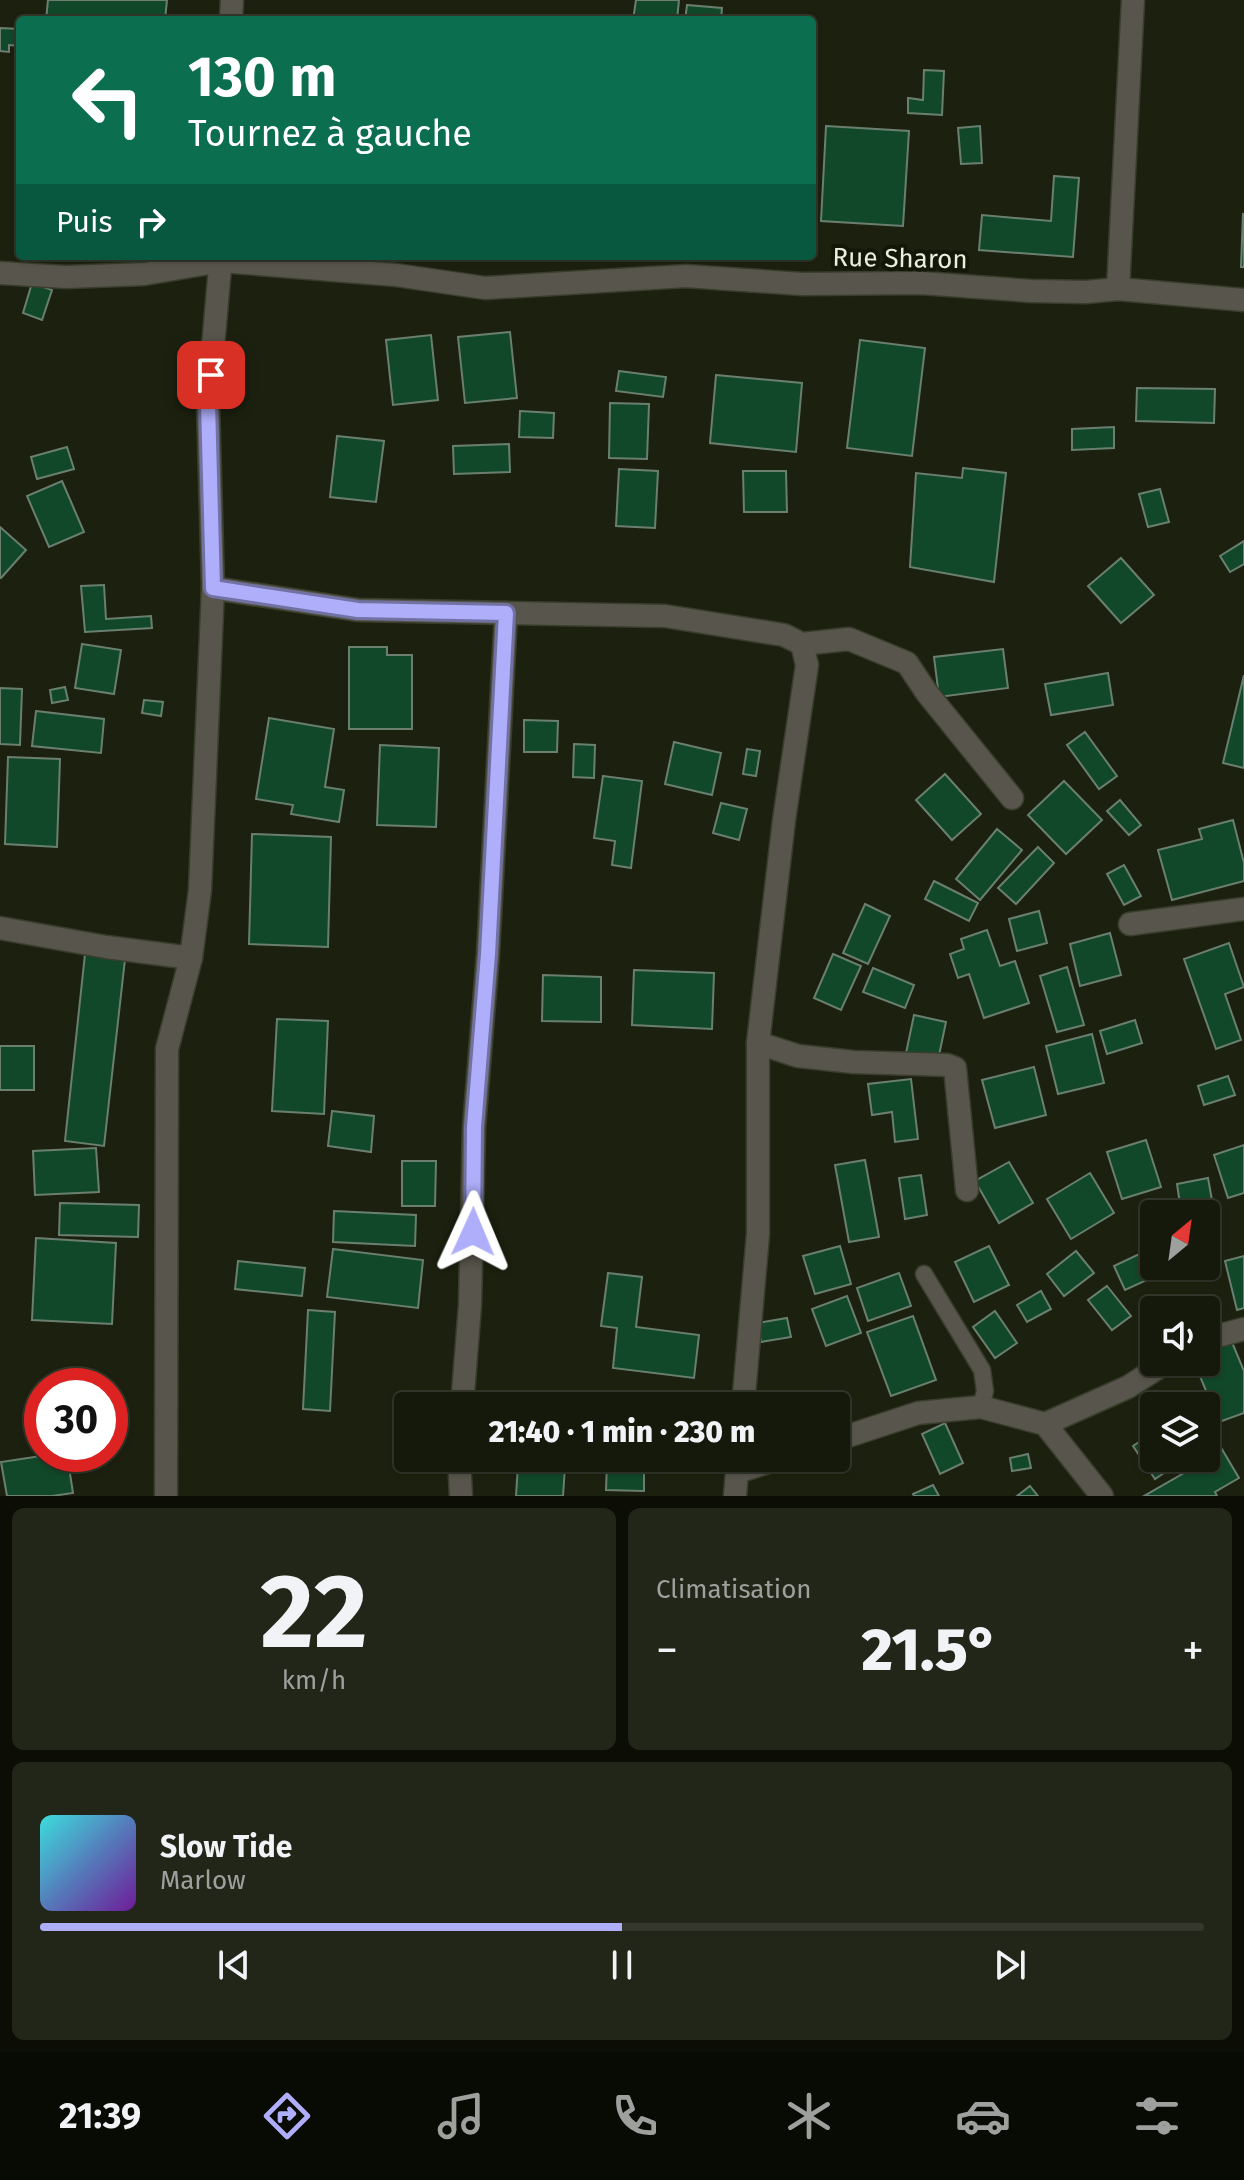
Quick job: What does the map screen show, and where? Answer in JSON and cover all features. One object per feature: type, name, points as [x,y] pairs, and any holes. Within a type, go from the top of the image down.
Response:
[{"type":"street","points":[[1118,289],[1133,0]]},
{"type":"street","name":"Rue Sharon","points":[[0,273],[66,277],[144,274],[211,260]]},
{"type":"street","points":[[166,1496],[167,1049],[191,958],[200,890],[213,588],[208,403],[221,260]]},
{"type":"street","name":"Rue Sharon","points":[[242,260],[396,275],[485,288],[686,276],[802,284],[921,283],[1031,291],[1118,289],[1244,300]]},
{"type":"street","points":[[213,588],[358,610],[665,616],[784,635],[802,644],[849,639],[907,663],[927,693],[1012,798]]},
{"type":"street","points":[[463,1392],[470,1305],[474,1127],[488,954],[506,613]]},
{"type":"street","points":[[744,1392],[758,1234],[758,1043],[784,820],[807,665],[802,644]]},
{"type":"street","points":[[1130,924],[1244,909]]},
{"type":"street","points":[[0,928],[191,958]]},
{"type":"street","points":[[758,1043],[812,1057],[955,1068],[967,1190]]},
{"type":"street","points":[[1220,1335],[1244,1329]]},
{"type":"street","points":[[1045,1424],[1128,1387],[1145,1376]]},
{"type":"street","points":[[850,1435],[918,1413],[981,1407],[1045,1424],[1102,1496]]},
{"type":"street","points":[[460,1472],[461,1496]]},
{"type":"street","points":[[735,1496],[737,1472]]},
{"type":"lane","points":[[924,1274],[982,1370],[985,1391],[981,1407]]},
{"type":"building","points":[[48,0],[167,0],[165,16],[46,16]]},
{"type":"building","points":[[636,0],[679,0],[677,16],[634,16]]},
{"type":"building","points":[[687,5],[722,8],[721,16],[686,16]]},
{"type":"building","points":[[0,28],[16,29],[16,46],[9,45],[9,52],[0,51]]},
{"type":"building","points":[[924,70],[944,71],[942,115],[908,113],[908,98],[923,100]]},
{"type":"building","points":[[826,126],[909,131],[903,226],[821,221]]},
{"type":"building","points":[[980,126],[982,163],[961,164],[958,128]]},
{"type":"building","points":[[1054,176],[1079,178],[1073,257],[979,250],[982,215],[1051,221]]},
{"type":"building","points":[[1243,214],[1244,267],[1241,267]]},
{"type":"building","points":[[32,283],[52,290],[42,320],[23,313]]},
{"type":"building","points":[[510,332],[517,398],[465,403],[458,337]]},
{"type":"building","points":[[431,335],[438,400],[393,405],[386,340]]},
{"type":"building","points":[[860,340],[925,348],[912,456],[847,448]]},
{"type":"building","points":[[619,371],[666,377],[663,397],[616,391]]},
{"type":"building","points":[[716,375],[802,383],[796,452],[710,443]]},
{"type":"building","points":[[1137,388],[1215,389],[1214,423],[1136,421]]},
{"type":"building","points":[[610,403],[649,404],[647,459],[609,458]]},
{"type":"building","points":[[520,411],[554,413],[553,438],[519,437]]},
{"type":"building","points":[[1114,427],[1114,448],[1072,450],[1072,429]]},
{"type":"building","points":[[337,436],[384,441],[376,502],[330,497]]},
{"type":"building","points":[[509,444],[510,472],[454,474],[453,446]]},
{"type":"building","points":[[67,447],[74,469],[37,479],[31,457]]},
{"type":"building","points":[[963,468],[1006,473],[994,582],[910,567],[916,473],[962,478]]},
{"type":"building","points":[[619,469],[658,471],[655,528],[616,526]]},
{"type":"building","points":[[743,471],[786,471],[787,512],[744,512]]},
{"type":"building","points":[[62,481],[84,532],[49,547],[27,496]]},
{"type":"building","points":[[1160,489],[1169,522],[1148,527],[1139,494]]},
{"type":"building","points":[[0,527],[26,550],[1,578],[0,577]]},
{"type":"building","points":[[1244,541],[1244,564],[1230,572],[1220,556]]},
{"type":"building","points":[[1121,558],[1154,595],[1121,623],[1088,586]]},
{"type":"building","points":[[104,585],[106,619],[151,616],[152,628],[85,632],[81,586]]},
{"type":"building","points":[[82,644],[121,650],[114,694],[75,688]]},
{"type":"building","points":[[349,647],[387,647],[387,655],[412,655],[412,729],[349,729]]},
{"type":"building","points":[[1003,649],[1008,688],[939,697],[934,657]]},
{"type":"building","points":[[1108,673],[1113,705],[1051,715],[1045,684]]},
{"type":"building","points":[[1244,675],[1244,768],[1223,763]]},
{"type":"building","points":[[65,687],[68,700],[52,703],[50,690]]},
{"type":"building","points":[[0,688],[22,689],[20,745],[0,744]]},
{"type":"building","points":[[144,700],[163,702],[161,716],[142,713]]},
{"type":"building","points":[[36,711],[104,719],[101,753],[32,746]]},
{"type":"building","points":[[269,718],[334,729],[325,787],[344,790],[339,822],[291,814],[293,805],[256,799]]},
{"type":"building","points":[[524,720],[558,721],[557,752],[524,752]]},
{"type":"building","points":[[1085,732],[1117,776],[1099,789],[1067,745]]},
{"type":"building","points":[[674,742],[721,753],[712,795],[665,784]]},
{"type":"building","points":[[574,744],[595,745],[594,778],[573,777]]},
{"type":"building","points":[[380,745],[439,748],[436,827],[377,825]]},
{"type":"building","points":[[747,749],[760,751],[756,776],[743,774]]},
{"type":"building","points":[[8,757],[60,759],[57,847],[5,844]]},
{"type":"building","points":[[945,774],[981,814],[952,840],[916,800]]},
{"type":"building","points":[[603,776],[642,781],[631,868],[612,865],[615,841],[594,838]]},
{"type":"building","points":[[1064,781],[1102,820],[1066,854],[1028,815]]},
{"type":"building","points":[[1120,800],[1141,825],[1129,835],[1107,811]]},
{"type":"building","points":[[721,803],[747,809],[739,840],[713,833]]},
{"type":"building","points":[[1233,820],[1244,863],[1244,881],[1172,900],[1158,850],[1202,839],[1199,829]]},
{"type":"building","points":[[997,829],[1022,850],[980,900],[956,879]]},
{"type":"building","points":[[252,834],[331,837],[328,947],[249,944]]},
{"type":"building","points":[[1038,847],[1054,863],[1016,904],[998,888]]},
{"type":"building","points":[[1124,865],[1141,896],[1124,905],[1107,874]]},
{"type":"building","points":[[934,881],[978,903],[969,921],[925,899]]},
{"type":"building","points":[[865,904],[890,916],[868,964],[843,953]]},
{"type":"building","points":[[1039,911],[1047,943],[1017,951],[1009,919]]},
{"type":"building","points":[[987,930],[1000,966],[1015,961],[1029,1003],[984,1018],[969,974],[958,978],[950,954],[964,949],[961,939]]},
{"type":"building","points":[[1110,933],[1121,975],[1080,986],[1070,944]]},
{"type":"building","points":[[1229,943],[1244,987],[1225,994],[1241,1040],[1216,1049],[1184,959]]},
{"type":"building","points":[[85,954],[125,959],[104,1146],[65,1141]]},
{"type":"building","points":[[833,954],[861,966],[841,1010],[814,998]]},
{"type":"building","points":[[1067,967],[1084,1025],[1057,1032],[1040,976]]},
{"type":"building","points":[[873,968],[914,985],[905,1008],[863,992]]},
{"type":"building","points":[[634,970],[714,973],[712,1029],[632,1025]]},
{"type":"building","points":[[543,975],[601,977],[601,1022],[542,1021]]},
{"type":"building","points":[[914,1015],[946,1022],[938,1060],[906,1053]]},
{"type":"building","points":[[277,1019],[328,1021],[324,1114],[272,1111]]},
{"type":"building","points":[[1135,1020],[1142,1043],[1107,1054],[1100,1031]]},
{"type":"building","points":[[1092,1034],[1104,1083],[1058,1094],[1046,1046]]},
{"type":"building","points":[[0,1046],[34,1046],[34,1090],[0,1090]]},
{"type":"building","points":[[1034,1067],[1046,1115],[995,1128],[982,1080]]},
{"type":"building","points":[[1228,1076],[1235,1095],[1204,1105],[1198,1086]]},
{"type":"building","points":[[911,1079],[918,1139],[895,1142],[892,1112],[872,1115],[868,1084]]},
{"type":"building","points":[[332,1111],[374,1116],[371,1152],[328,1146]]},
{"type":"building","points":[[1146,1140],[1161,1187],[1122,1199],[1107,1152]]},
{"type":"building","points":[[1244,1145],[1244,1193],[1228,1198],[1214,1155]]},
{"type":"building","points":[[96,1148],[99,1192],[35,1195],[33,1151]]},
{"type":"building","points":[[865,1160],[879,1237],[849,1242],[835,1165]]},
{"type":"building","points":[[402,1161],[436,1161],[435,1206],[402,1206]]},
{"type":"building","points":[[1009,1162],[1033,1203],[999,1223],[975,1181]]},
{"type":"building","points":[[1090,1173],[1114,1213],[1071,1239],[1047,1199]]},
{"type":"building","points":[[921,1175],[927,1215],[905,1219],[899,1178]]},
{"type":"building","points":[[1208,1178],[1212,1200],[1179,1200],[1177,1184]]},
{"type":"building","points":[[60,1203],[139,1205],[138,1237],[59,1235]]},
{"type":"building","points":[[334,1211],[416,1215],[415,1246],[333,1242]]},
{"type":"building","points":[[36,1238],[116,1243],[112,1324],[32,1320]]},
{"type":"building","points":[[840,1246],[851,1284],[815,1294],[803,1256]]},
{"type":"building","points":[[989,1246],[1009,1285],[974,1302],[955,1262]]},
{"type":"building","points":[[333,1249],[423,1260],[418,1308],[327,1297]]},
{"type":"building","points":[[1076,1251],[1094,1273],[1064,1296],[1047,1274]]},
{"type":"building","points":[[1140,1254],[1140,1280],[1147,1280],[1125,1290],[1114,1266]]},
{"type":"building","points":[[1244,1256],[1244,1308],[1237,1310],[1225,1261]]},
{"type":"building","points":[[238,1261],[305,1268],[302,1296],[235,1289]]},
{"type":"building","points":[[608,1273],[642,1277],[636,1327],[699,1335],[694,1378],[613,1368],[617,1328],[601,1326]]},
{"type":"building","points":[[899,1273],[911,1306],[868,1321],[857,1288]]},
{"type":"building","points":[[1107,1286],[1131,1316],[1112,1330],[1088,1300]]},
{"type":"building","points":[[1041,1291],[1051,1309],[1027,1322],[1017,1305]]},
{"type":"building","points":[[847,1296],[861,1333],[826,1346],[812,1309]]},
{"type":"building","points":[[308,1310],[335,1312],[330,1411],[303,1409]]},
{"type":"building","points":[[995,1311],[1017,1343],[995,1358],[973,1327]]},
{"type":"building","points":[[913,1316],[936,1380],[891,1396],[867,1332]]},
{"type":"building","points":[[787,1318],[791,1337],[761,1342],[758,1323]]},
{"type":"building","points":[[1229,1335],[1244,1371],[1244,1413],[1220,1422],[1220,1392],[1206,1392],[1200,1376],[1220,1376],[1220,1342]]},
{"type":"building","points":[[945,1423],[963,1463],[940,1474],[922,1434]]},
{"type":"building","points":[[1140,1441],[1140,1456],[1133,1446]]},
{"type":"building","points":[[1220,1446],[1239,1478],[1215,1492],[1217,1496],[1144,1496],[1186,1472],[1220,1472]]},
{"type":"building","points":[[1028,1454],[1031,1468],[1012,1471],[1010,1458]]},
{"type":"building","points":[[24,1459],[24,1472],[70,1472],[73,1493],[7,1496],[1,1462]]},
{"type":"building","points":[[518,1472],[565,1472],[563,1496],[516,1496]]},
{"type":"building","points":[[607,1472],[644,1472],[644,1491],[606,1490]]},
{"type":"building","points":[[1150,1472],[1165,1472],[1155,1479]]},
{"type":"building","points":[[933,1485],[939,1496],[914,1496],[913,1494]]},
{"type":"building","points":[[1030,1486],[1038,1496],[1017,1496]]},
{"type":"route","points":[[211,375],[208,403],[213,588],[358,610],[506,613],[488,954],[474,1127],[473,1232]]}]
